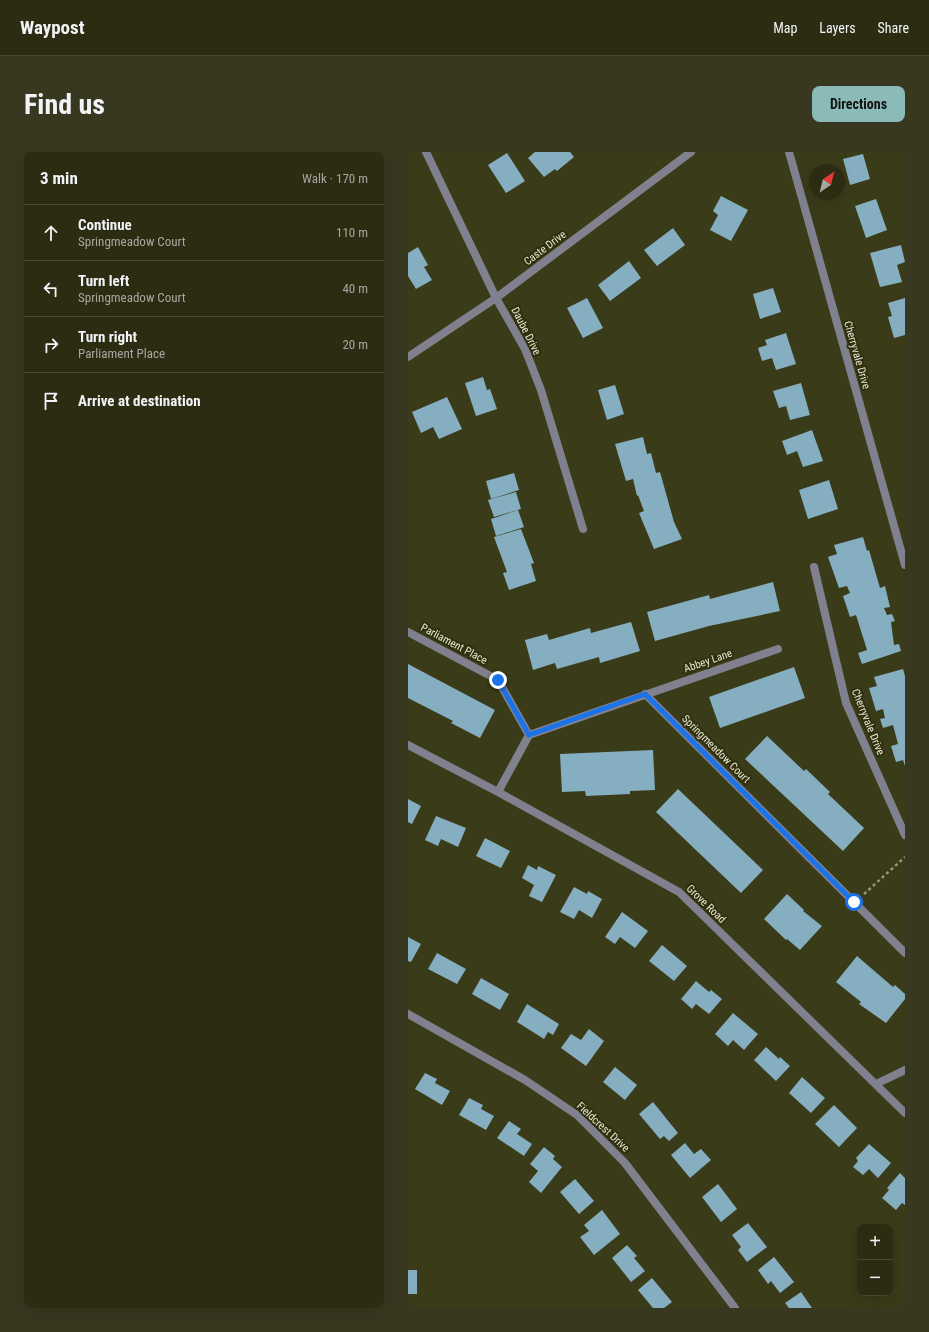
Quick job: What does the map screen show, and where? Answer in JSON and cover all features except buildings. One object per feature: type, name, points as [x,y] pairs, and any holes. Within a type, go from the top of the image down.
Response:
[{"type":"street","name":"Daube Drive","points":[[426,152],[496,298],[525,348],[541,390],[583,529]]},
{"type":"street","name":"Caste Drive","points":[[408,357],[496,298],[691,152]]},
{"type":"street","name":"Cherryvale Drive","points":[[789,152],[905,565]]},
{"type":"street","name":"Cherryvale Drive","points":[[814,567],[846,703],[905,835]]},
{"type":"street","name":"Parliament Place","points":[[408,632],[498,680],[529,735]]},
{"type":"street","name":"Abbey Lane","points":[[645,694],[778,649]]},
{"type":"street","points":[[498,792],[529,735],[645,694]]},
{"type":"street","name":"Springmeadow Court","points":[[645,694],[905,953]]},
{"type":"street","name":"Grove Road","points":[[408,745],[498,792],[679,892],[905,1113]]},
{"type":"street","name":"Fieldcrest Drive","points":[[408,1014],[525,1080],[577,1114],[625,1163],[735,1308]]},
{"type":"street","points":[[876,1084],[905,1070]]},
{"type":"path","points":[[854,902],[905,857]]},
{"type":"route","points":[[498,680],[529,735],[645,694],[854,902]]}]
